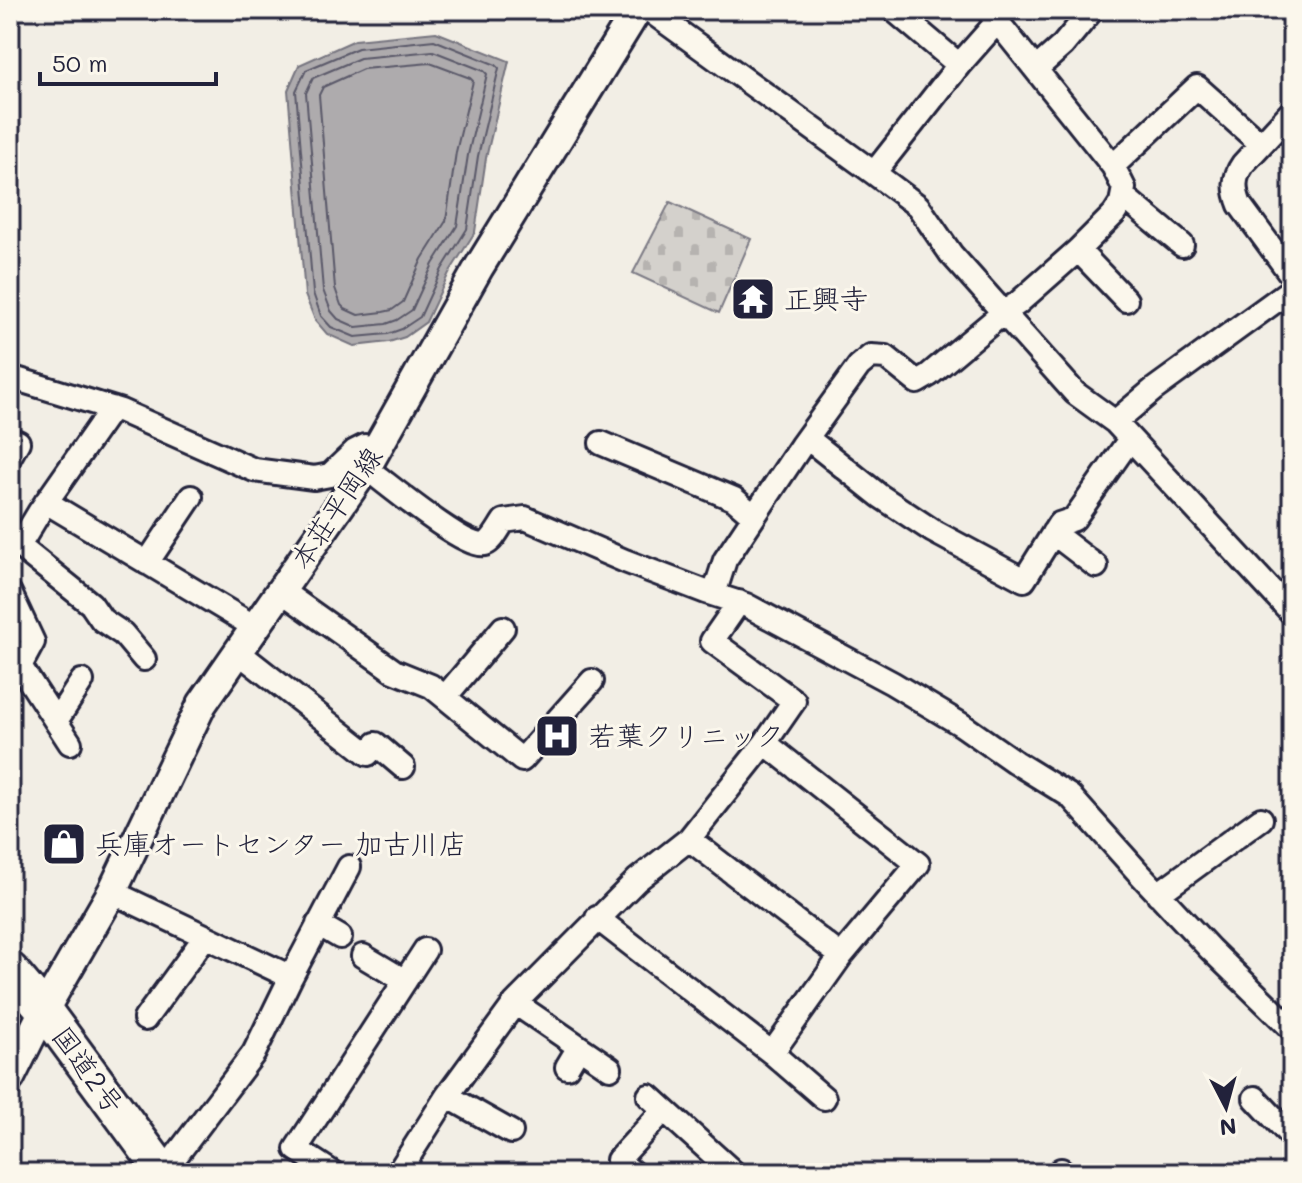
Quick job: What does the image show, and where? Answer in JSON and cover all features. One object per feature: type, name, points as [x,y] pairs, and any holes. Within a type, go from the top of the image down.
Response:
[{"type":"highway","name":"国道2号","points":[[10,970],[44,1010],[164,1173]]},
{"type":"main road","name":"本荘平岡線","points":[[10,1078],[44,1010],[112,892],[202,704],[371,459],[479,267],[637,10]]},
{"type":"street","points":[[649,10],[918,206],[951,254],[1075,393],[1122,430],[1292,613]]},
{"type":"street","points":[[894,10],[959,65]]},
{"type":"street","points":[[1036,69],[1063,45],[1092,10]]},
{"type":"street","points":[[714,594],[725,560],[859,366],[871,356],[886,357],[917,382],[929,375],[1078,250],[1114,214],[1124,188],[1113,166],[993,16],[959,65],[874,173]]},
{"type":"street","points":[[1113,166],[1197,87],[1261,144]]},
{"type":"street","points":[[1290,119],[1261,144],[1237,172],[1235,179],[1240,205],[1292,276]]},
{"type":"street","points":[[1123,196],[1182,245]]},
{"type":"street","points":[[1078,250],[1126,300]]},
{"type":"street","points":[[807,438],[880,496],[933,531],[1024,580],[1059,524],[1074,519],[1122,430],[1153,390],[1292,289]]},
{"type":"street","points":[[10,377],[112,408],[254,470],[314,478],[330,475],[355,451],[365,446],[371,459],[459,537],[480,545],[489,543],[504,521],[525,518],[625,561],[746,605],[892,683],[1070,796],[1210,949],[1292,1029]]},
{"type":"street","points":[[112,408],[19,546],[91,604],[102,620],[123,634],[144,659]]},
{"type":"street","points":[[10,439],[18,442],[10,456]]},
{"type":"street","points":[[601,443],[734,499],[754,516]]},
{"type":"street","points":[[147,563],[191,497]]},
{"type":"street","points":[[46,502],[255,627]]},
{"type":"street","points":[[1053,533],[1096,566]]},
{"type":"street","points":[[280,590],[394,671],[431,686],[522,760],[592,681]]},
{"type":"street","points":[[10,593],[33,642],[15,670],[70,743]]},
{"type":"street","points":[[398,1173],[447,1096],[515,1003],[637,880],[689,839],[794,701],[712,641],[739,602]]},
{"type":"street","points":[[445,697],[503,628]]},
{"type":"street","points":[[238,652],[368,754],[376,744],[403,767]]},
{"type":"street","points":[[56,721],[82,681]]},
{"type":"street","points":[[765,743],[918,864],[841,956],[772,1053]]},
{"type":"street","points":[[1158,894],[1261,819]]},
{"type":"street","points":[[689,839],[841,956]]},
{"type":"street","points":[[164,1173],[254,1053],[349,867]]},
{"type":"street","points":[[112,892],[291,977]]},
{"type":"street","points":[[597,918],[772,1053],[824,1098]]},
{"type":"street","points":[[318,924],[340,937]]},
{"type":"street","points":[[145,1019],[205,937]]},
{"type":"street","points":[[333,1173],[296,1149],[425,950]]},
{"type":"street","points":[[363,956],[405,981]]},
{"type":"street","points":[[515,1003],[610,1068]]},
{"type":"street","points":[[567,1067],[579,1047]]},
{"type":"street","points":[[447,1096],[511,1132]]},
{"type":"street","points":[[1255,1098],[1292,1137]]},
{"type":"street","points":[[633,1173],[618,1160],[657,1103],[734,1173]]},
{"type":"green space","points":[[670,202],[751,239],[719,313],[633,273]]},
{"type":"water","points":[[436,32],[509,61],[486,158],[475,232],[449,273],[426,322],[405,337],[354,346],[327,334],[315,320],[305,295],[288,90],[299,65],[355,40]]},
{"type":"place","name":"正興寺","points":[[753,299]]},
{"type":"place","name":"若葉クリニック","points":[[557,736]]},
{"type":"place","name":"兵庫オートセンター 加古川店","points":[[64,844]]}]
